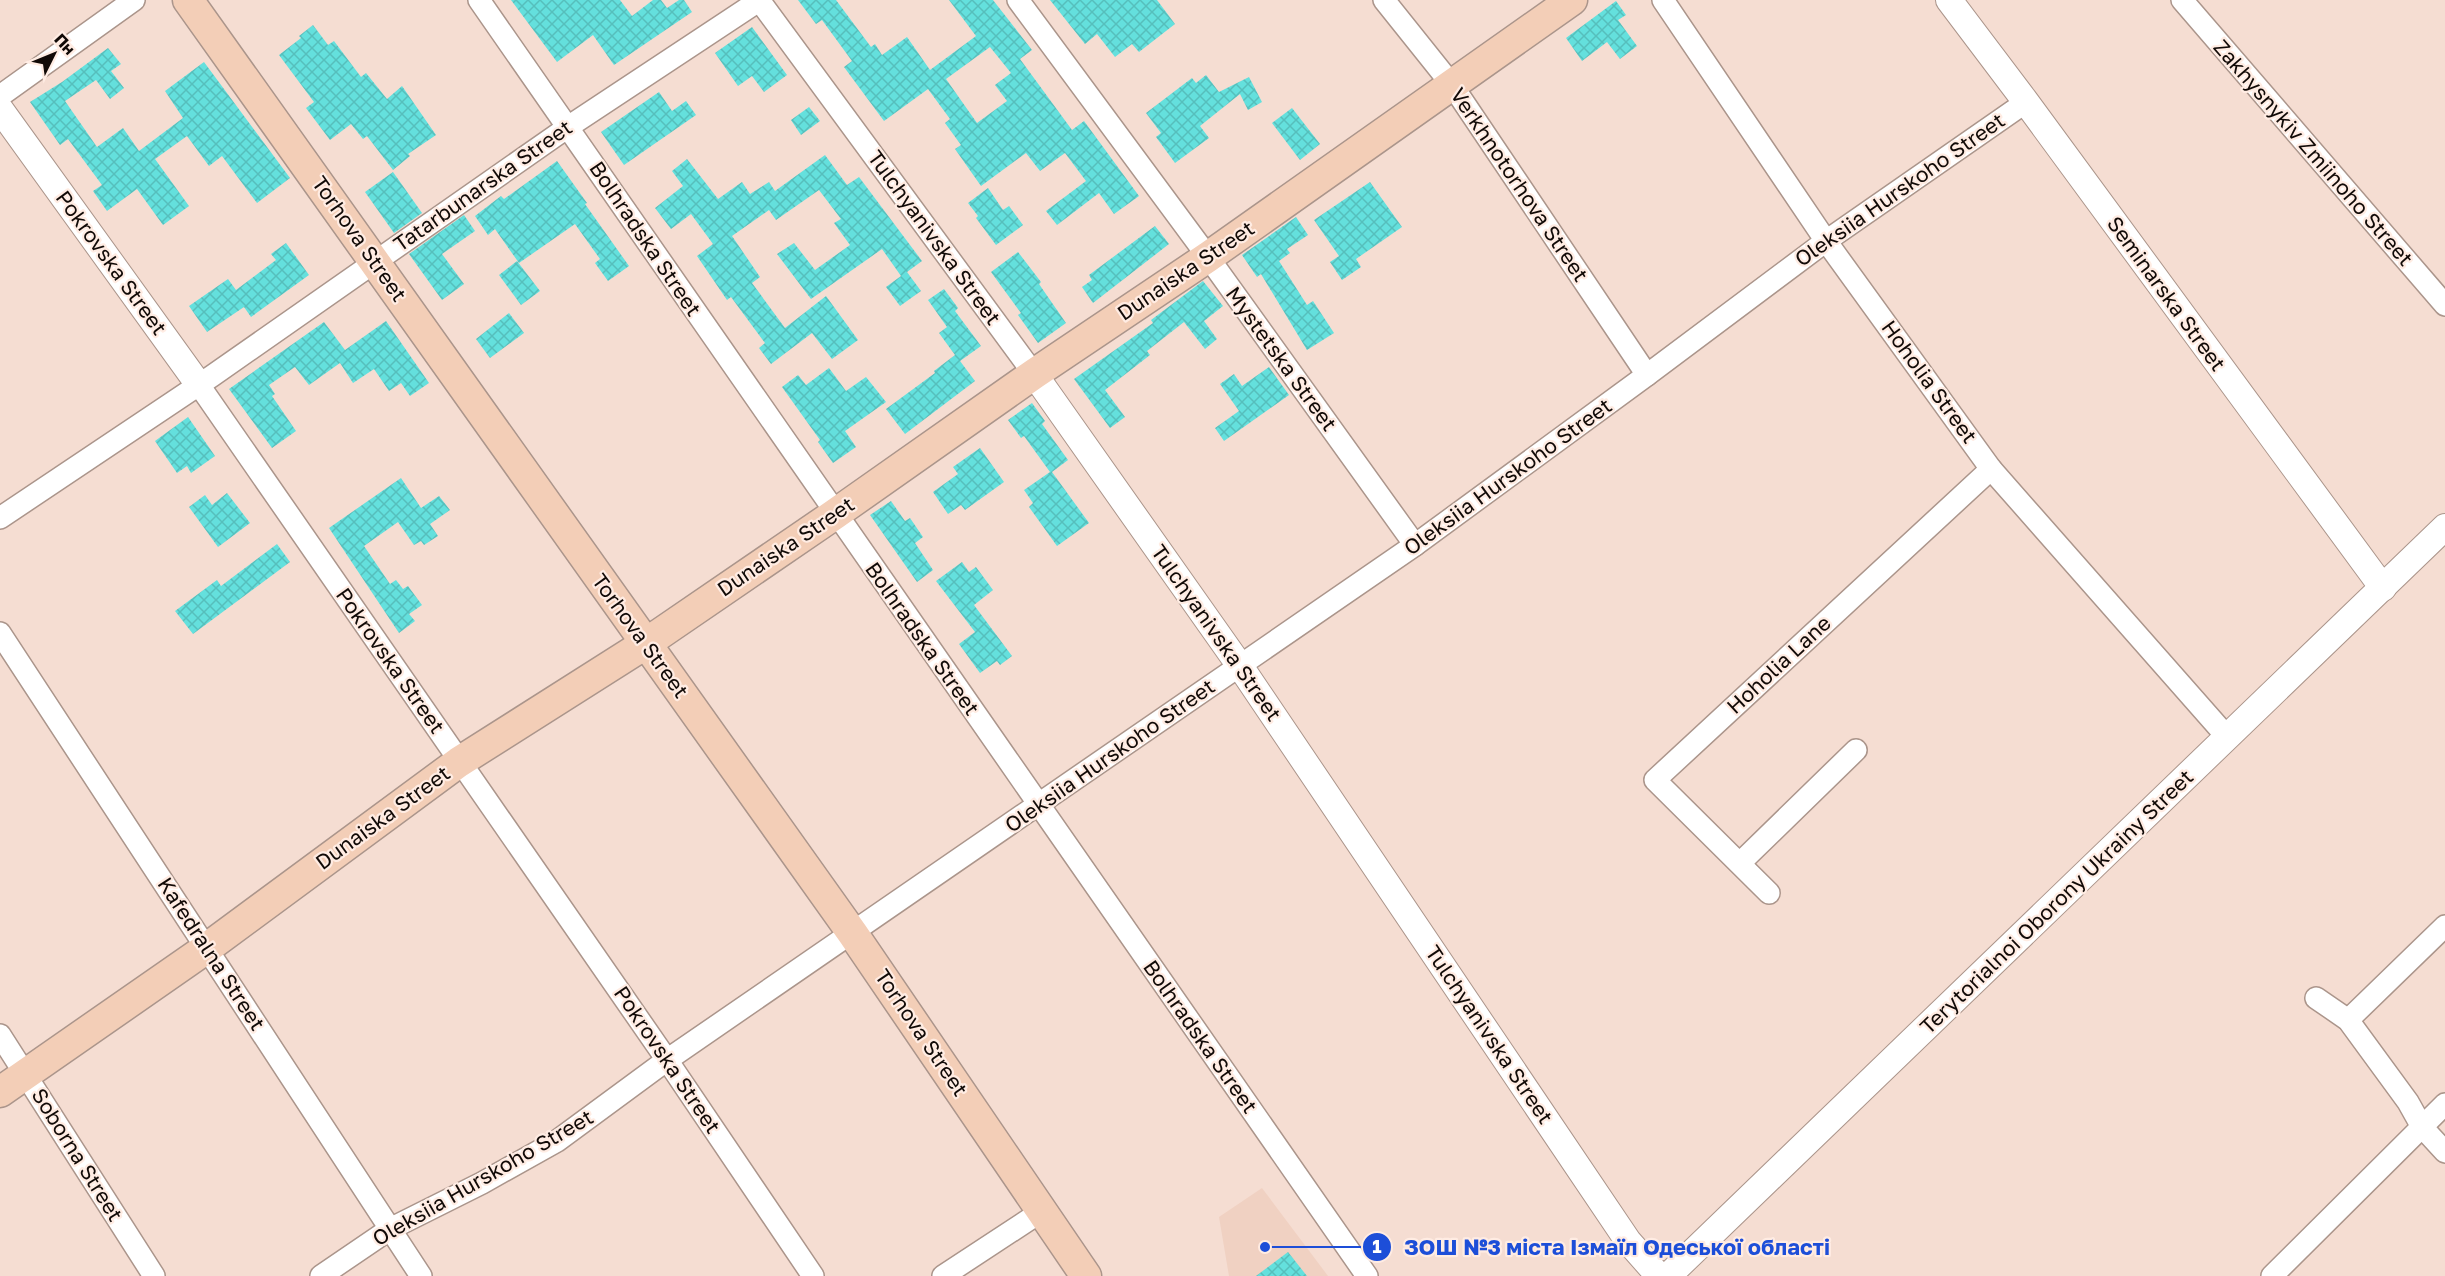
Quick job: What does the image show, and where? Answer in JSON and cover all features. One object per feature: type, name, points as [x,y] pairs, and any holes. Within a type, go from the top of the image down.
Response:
[{"type":"main road","name":"Torhova Street","points":[[188,0],[853,934],[1086,1276]]},
{"type":"main road","name":"Dunaiska Street","points":[[0,1092],[207,948],[459,762],[645,644],[835,514],[1034,374],[1208,257],[1572,0]]},
{"type":"street","points":[[0,96],[134,0]]},
{"type":"street","name":"Bolhradska Street","points":[[479,0],[1367,1276]]},
{"type":"street","name":"Tatarbunarska Street","points":[[0,518],[199,385],[568,127],[759,0]]},
{"type":"street","name":"Tulchyanivska Street","points":[[759,0],[1034,374],[1240,666],[1628,1241],[1659,1276]]},
{"type":"street","name":"Mystetska Street","points":[[1018,0],[1208,257],[1415,544]]},
{"type":"street","name":"Verkhnotorhova Street","points":[[1384,0],[1452,86],[1647,375]]},
{"type":"street","name":"Hoholia Street","points":[[1663,0],[1826,241],[1991,469],[2228,738]]},
{"type":"street","name":"Seminarska Street","points":[[1949,0],[2383,588]]},
{"type":"street","name":"Zakhysnykiv Zmiinoho Street","points":[[2182,0],[2445,305]]},
{"type":"street","name":"Oleksiia Hurskoho Street","points":[[321,1276],[390,1228],[482,1183],[557,1141],[668,1060],[1415,544],[1826,241],[2026,102]]},
{"type":"street","name":"Pokrovska Street","points":[[0,109],[199,385],[668,1060],[813,1276]]},
{"type":"street","name":"Hoholia Lane","points":[[1769,893],[1655,780],[1991,469]]},
{"type":"street","name":"Terytorialnoi Oborony Ukrainy Street","points":[[1668,1276],[2445,527]]},
{"type":"street","name":"Kafedralna Street","points":[[0,633],[421,1276]]},
{"type":"street","points":[[1740,863],[1856,750]]},
{"type":"street","points":[[2348,1020],[2445,926]]},
{"type":"street","points":[[2316,998],[2348,1020],[2408,1102],[2422,1127],[2445,1152]]},
{"type":"street","name":"Soborna Street","points":[[0,1035],[154,1276]]},
{"type":"street","points":[[2272,1276],[2445,1104]]},
{"type":"street","points":[[943,1276],[1042,1211]]},
{"type":"shaded area","points":[[1262,1188],[1328,1276],[1229,1276],[1219,1217]]},
{"type":"building","points":[[511,0],[620,0],[632,16],[653,0],[661,0],[667,8],[679,0],[684,0],[692,12],[614,65],[593,35],[557,62]]},
{"type":"building","points":[[798,0],[836,0],[871,47],[875,44],[882,55],[907,37],[930,70],[976,36],[949,0],[993,0],[1032,50],[1020,59],[1072,130],[1084,121],[1139,196],[1114,214],[1099,193],[1057,225],[1046,211],[1086,181],[1065,153],[1040,171],[1026,153],[981,186],[955,149],[961,145],[945,123],[950,119],[928,89],[884,121],[844,67],[852,61],[822,20],[816,24]],"holes":[[[990,47],[1011,73],[995,85],[1007,101],[977,123],[946,79]]]},
{"type":"building","points":[[1050,0],[1157,0],[1175,24],[1139,52],[1132,44],[1115,57],[1097,34],[1085,44]]},
{"type":"building","points":[[1616,1],[1626,15],[1618,20],[1637,46],[1620,59],[1607,42],[1582,61],[1566,38]]},
{"type":"building","points":[[313,25],[328,45],[334,41],[361,77],[366,73],[387,99],[402,86],[436,135],[408,154],[410,156],[393,170],[367,136],[363,139],[351,124],[330,140],[306,108],[314,102],[279,55],[301,38],[299,36]]},
{"type":"building","points":[[752,27],[787,75],[764,92],[752,76],[738,86],[715,53]]},
{"type":"building","points":[[108,48],[121,64],[111,71],[124,88],[110,99],[96,80],[65,101],[97,147],[123,128],[139,151],[183,118],[165,91],[204,62],[290,178],[257,203],[222,156],[209,166],[187,136],[155,159],[189,206],[163,225],[137,189],[107,211],[93,191],[102,185],[68,139],[60,145],[30,102]]},
{"type":"building","points":[[1206,75],[1219,92],[1249,77],[1262,102],[1248,110],[1240,94],[1200,126],[1209,138],[1175,163],[1156,137],[1161,133],[1146,113],[1192,78],[1196,83]]},
{"type":"building","points":[[659,92],[672,111],[686,101],[696,115],[624,165],[601,132]]},
{"type":"building","points":[[809,107],[820,121],[801,135],[791,120]]},
{"type":"building","points":[[1292,108],[1320,144],[1300,160],[1272,123]]},
{"type":"building","points":[[825,155],[847,185],[859,177],[922,261],[907,272],[921,291],[900,306],[886,287],[901,276],[882,249],[811,299],[777,254],[794,243],[815,270],[850,245],[834,223],[841,219],[819,190],[776,220],[769,210],[732,236],[760,277],[752,283],[785,328],[826,296],[858,340],[832,359],[812,333],[771,364],[759,348],[765,343],[731,297],[727,300],[697,256],[713,244],[691,214],[671,229],[655,208],[683,186],[672,171],[687,159],[718,199],[742,182],[750,194],[769,182],[775,191]]},
{"type":"building","points":[[557,161],[629,266],[608,281],[595,263],[600,259],[575,224],[519,263],[495,229],[488,235],[475,216],[501,196],[504,199]]},
{"type":"building","points":[[393,172],[422,213],[394,233],[365,192]]},
{"type":"building","points":[[1370,182],[1402,227],[1356,259],[1361,267],[1342,280],[1330,262],[1339,256],[1314,220]]},
{"type":"building","points":[[988,188],[1003,210],[1009,206],[1023,225],[996,245],[968,203]]},
{"type":"building","points":[[464,215],[475,231],[442,254],[464,284],[442,300],[409,254]]},
{"type":"building","points":[[1296,217],[1308,235],[1287,249],[1290,253],[1279,261],[1307,305],[1313,301],[1334,333],[1307,350],[1261,274],[1257,277],[1242,255]]},
{"type":"building","points":[[1155,226],[1169,244],[1093,303],[1082,287],[1092,280],[1089,275]]},
{"type":"building","points":[[286,243],[309,275],[251,317],[244,307],[207,332],[189,306],[228,279],[236,290],[276,260],[271,254]]},
{"type":"building","points":[[1018,252],[1041,282],[1039,284],[1066,323],[1038,343],[1018,315],[1021,313],[991,272]]},
{"type":"building","points":[[517,261],[540,291],[521,305],[499,275]]},
{"type":"building","points":[[1203,281],[1223,306],[1204,321],[1217,339],[1205,349],[1184,322],[1147,351],[1150,355],[1105,390],[1125,417],[1110,428],[1074,379],[1153,323],[1151,320]]},
{"type":"building","points":[[944,289],[958,308],[955,311],[981,346],[960,361],[975,381],[905,434],[886,409],[935,373],[934,371],[955,355],[939,333],[947,327],[928,300]]},
{"type":"building","points":[[509,313],[524,333],[490,358],[476,339]]},
{"type":"building","points":[[386,321],[429,383],[410,396],[401,383],[389,391],[374,369],[353,383],[340,363],[309,385],[295,367],[269,385],[275,394],[272,396],[296,431],[272,448],[229,389],[324,322],[345,350]]},
{"type":"building","points":[[1269,367],[1289,395],[1224,441],[1215,428],[1239,411],[1220,384],[1234,374],[1242,386]]},
{"type":"building","points":[[829,368],[846,391],[866,377],[886,402],[845,431],[856,447],[833,463],[818,442],[820,440],[782,387],[798,375],[806,385]]},
{"type":"building","points":[[1032,403],[1045,421],[1042,424],[1068,460],[1052,472],[1089,523],[1057,546],[1029,507],[1033,503],[1024,490],[1050,472],[1024,436],[1021,438],[1008,420]]},
{"type":"building","points":[[188,417],[215,456],[191,473],[187,466],[177,473],[155,441]]},
{"type":"building","points":[[980,448],[1004,482],[965,510],[961,505],[948,514],[933,492],[958,474],[953,467]]},
{"type":"building","points":[[401,478],[421,508],[439,496],[450,510],[430,524],[438,536],[424,545],[421,541],[414,545],[398,522],[364,546],[390,584],[396,580],[403,589],[408,586],[422,605],[409,614],[415,621],[399,633],[329,528]]},
{"type":"building","points":[[227,493],[250,523],[218,547],[189,507],[205,495],[212,505]]},
{"type":"building","points":[[891,501],[905,521],[910,518],[923,537],[915,543],[933,570],[917,582],[870,515]]},
{"type":"building","points":[[277,544],[290,562],[193,634],[175,611],[217,580],[221,586]]},
{"type":"building","points":[[962,562],[969,572],[976,567],[993,590],[974,605],[1012,656],[1000,665],[997,661],[980,673],[959,644],[975,632],[936,581]]},
{"type":"building","points":[[1288,1252],[1307,1276],[1256,1276]]},
{"type":"place","name":"ЗОШ №3 міста Ізмаїл Одеської області","points":[[1265,1247]]}]
